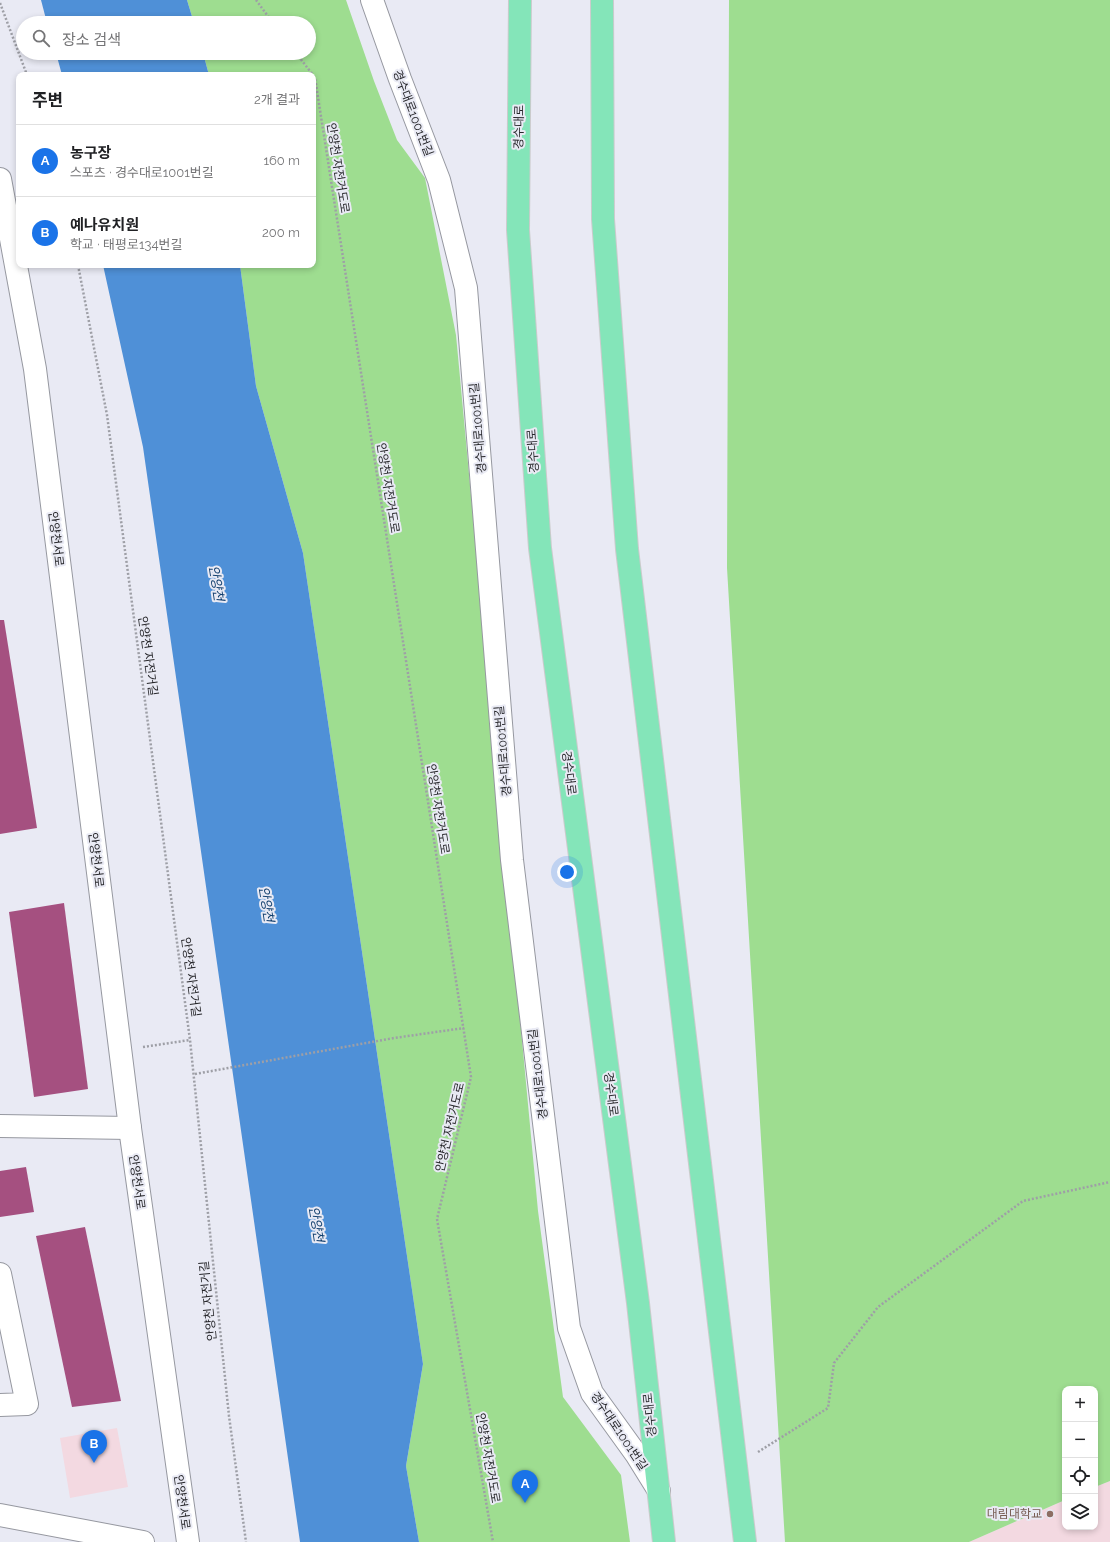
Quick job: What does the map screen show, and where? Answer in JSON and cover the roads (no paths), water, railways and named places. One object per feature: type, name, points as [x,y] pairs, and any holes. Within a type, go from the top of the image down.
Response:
[{"type":"main road","name":"경수대로","points":[[520,0],[518,230],[540,548],[638,1303],[664,1542]]},
{"type":"main road","points":[[602,0],[603,219],[627,549],[745,1542]]},
{"type":"street","name":"경수대로1001번길","points":[[372,0],[400,79],[439,180],[466,288],[512,860],[569,1328],[592,1393],[636,1454],[659,1491]]},
{"type":"street","name":"안양천서로","points":[[0,179],[16,263]]},
{"type":"street","name":"안양천서로","points":[[17,268],[36,369],[120,1051],[188,1542]]},
{"type":"street","points":[[0,1126],[130,1128]]},
{"type":"street","points":[[0,1274],[27,1404],[0,1405]]},
{"type":"street","points":[[0,1515],[143,1542]]},
{"type":"water","points":[[41,0],[187,0],[192,16],[45,16]]},
{"type":"water","points":[[58,60],[205,60],[208,72],[61,72]]},
{"type":"water","name":"안양천","points":[[104,268],[240,268],[256,386],[303,553],[423,1364],[406,1466],[419,1542],[300,1542],[143,447]]},
{"type":"place","name":"예나유치원","points":[[94,1463]]},
{"type":"place","name":"농구장","points":[[525,1503]]},
{"type":"place","name":"대림대학교","points":[[1050,1514]]}]
